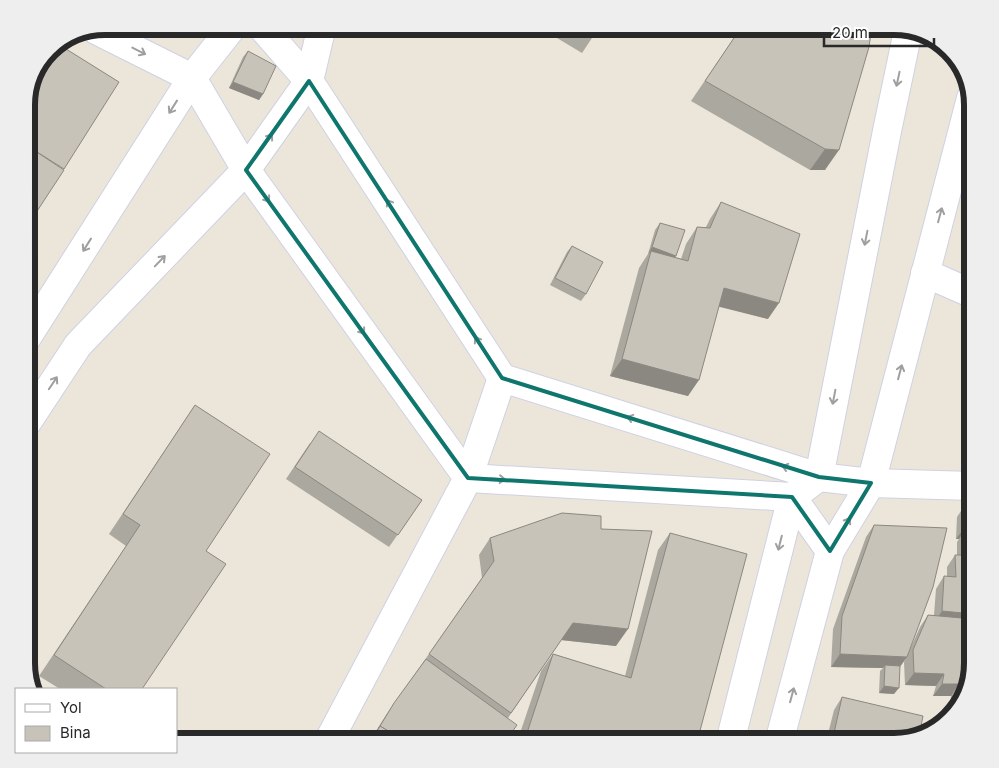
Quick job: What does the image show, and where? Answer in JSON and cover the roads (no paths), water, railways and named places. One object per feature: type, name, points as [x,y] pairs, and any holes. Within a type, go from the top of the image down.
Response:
[{"type":"street","points":[[106,35],[192,78],[246,170],[468,478]]},
{"type":"street","points":[[35,326],[192,78],[226,35]]},
{"type":"street","points":[[269,35],[309,81],[502,378],[819,477],[871,483],[964,486]]},
{"type":"street","points":[[35,410],[78,345],[246,170],[309,81],[320,35]]},
{"type":"street","points":[[732,733],[792,497],[819,477],[907,37]]},
{"type":"street","points":[[781,733],[830,551],[871,483],[964,125]]},
{"type":"street","points":[[925,273],[964,290]]},
{"type":"street","points":[[333,733],[468,478],[502,378]]},
{"type":"street","points":[[468,478],[792,497]]},
{"type":"street","points":[[792,497],[830,551]]}]
